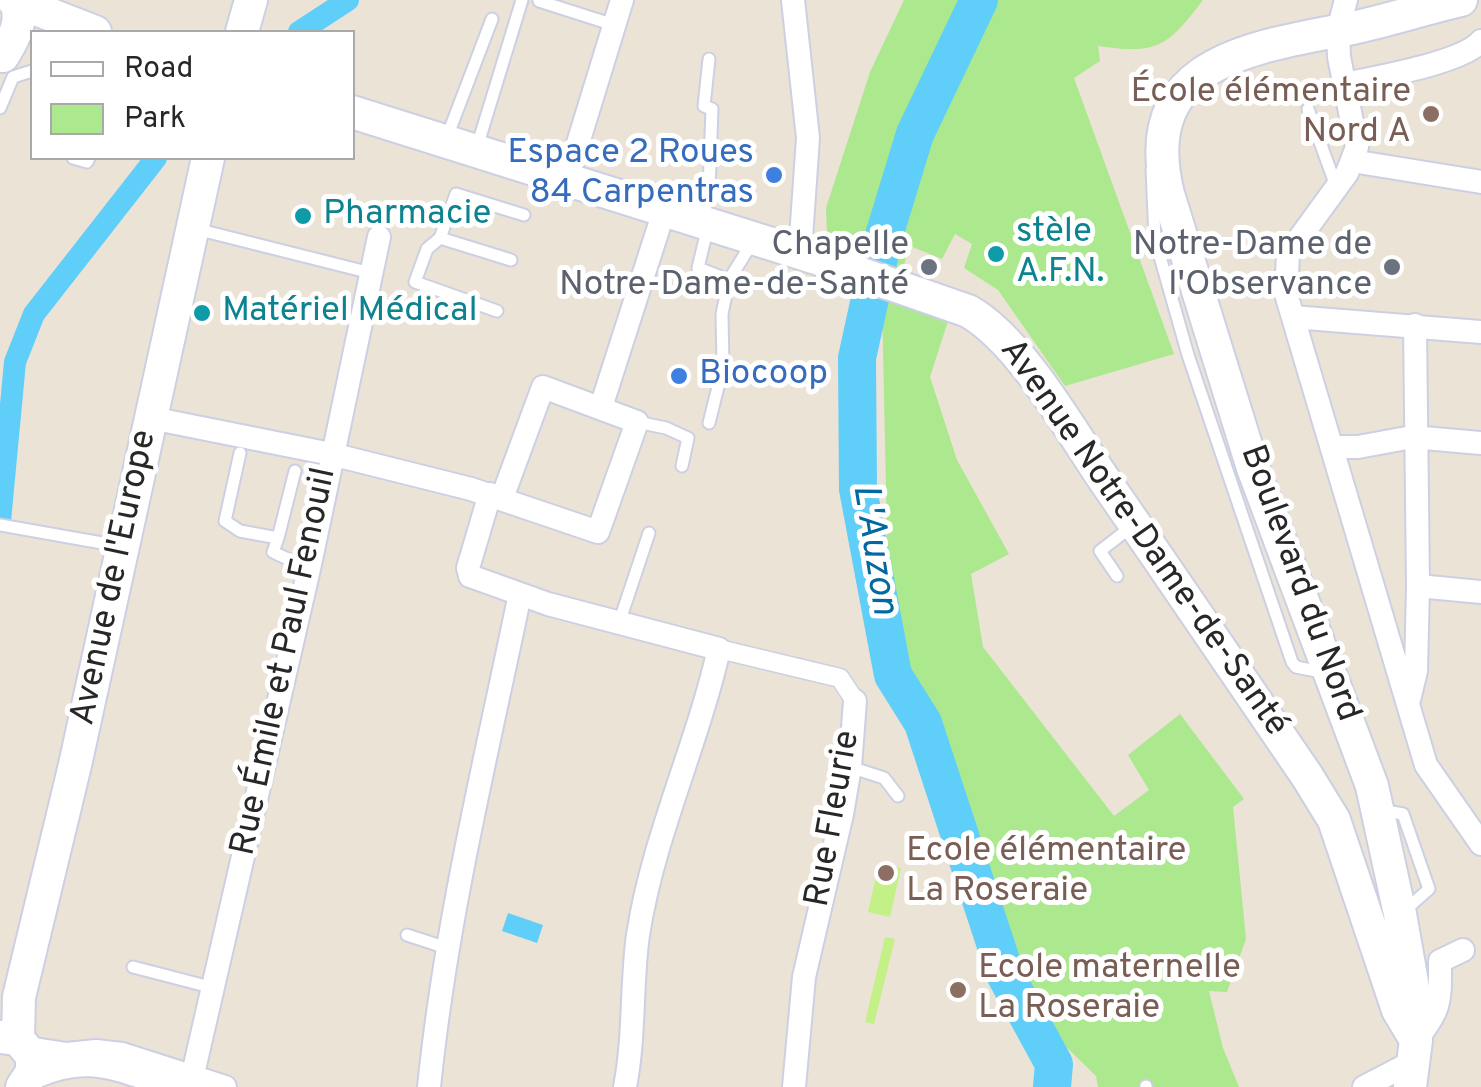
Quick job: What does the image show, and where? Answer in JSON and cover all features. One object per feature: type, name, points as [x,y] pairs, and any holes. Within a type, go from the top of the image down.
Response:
[{"type":"main road","points":[[0,17],[14,0]]},
{"type":"main road","points":[[14,0],[91,30]]},
{"type":"main road","points":[[14,0],[20,12],[17,58]]},
{"type":"main road","points":[[243,30],[251,0]]},
{"type":"main road","points":[[1342,15],[1461,0]]},
{"type":"main road","name":"Boulevard du Nord","points":[[1342,15],[1256,48],[1209,69],[1191,82],[1162,134],[1162,171],[1254,468],[1372,786],[1416,1004],[1413,1062]]},
{"type":"main road","name":"Avenue Notre-Dame-de-Santé","points":[[355,113],[808,255],[977,316],[1000,334],[1334,820],[1413,1062]]},
{"type":"main road","name":"Avenue de l'Europe","points":[[16,1053],[19,997],[75,765],[208,160]]},
{"type":"main road","points":[[1334,820],[1362,827],[1377,809]]},
{"type":"street","points":[[566,179],[622,0]]},
{"type":"street","points":[[792,0],[808,138],[808,255]]},
{"type":"street","points":[[1342,15],[1339,57],[1357,138],[1352,161],[1288,254],[1286,294],[1426,765],[1481,844]]},
{"type":"street","points":[[1346,84],[1453,57],[1474,50],[1481,41]]},
{"type":"street","points":[[1352,161],[1481,182]]},
{"type":"street","points":[[600,407],[664,210]]},
{"type":"street","name":"Rue Émile et Paul Fenouil","points":[[191,1082],[309,570],[379,236]]},
{"type":"street","points":[[1292,317],[1481,332]]},
{"type":"street","points":[[1408,704],[1416,670],[1418,586],[1415,325]]},
{"type":"street","points":[[150,418],[331,454],[496,496],[598,532],[637,422],[543,387],[496,496],[468,568],[470,576],[520,594],[719,649],[710,690],[655,856],[638,937],[633,1044],[626,1087]]},
{"type":"street","points":[[1333,447],[1418,437],[1481,443]]},
{"type":"street","points":[[1410,448],[1408,666],[1401,665],[1340,454],[1410,448]]},
{"type":"street","points":[[1418,586],[1481,592]]},
{"type":"street","points":[[429,1087],[448,948],[479,775],[520,594]]},
{"type":"street","name":"Rue Fleurie","points":[[719,649],[840,678],[855,702],[850,767],[804,978],[794,1087]]},
{"type":"street","points":[[1364,1087],[1413,1062],[1436,1015],[1440,961],[1463,950]]},
{"type":"street","points":[[16,1053],[96,1050],[122,1054],[191,1082],[225,1087]]},
{"type":"street","points":[[16,1053],[48,1070],[78,1063],[104,1066],[171,1087]]},
{"type":"lane","points":[[461,146],[522,0]]},
{"type":"lane","points":[[539,1],[614,25]]},
{"type":"lane","points":[[461,146],[492,18]]},
{"type":"lane","points":[[0,108],[17,58]]},
{"type":"lane","points":[[709,59],[704,106],[712,109],[708,190],[698,268],[729,280]]},
{"type":"lane","points":[[1308,109],[1336,186]]},
{"type":"lane","points":[[496,311],[415,282],[426,249],[440,238],[456,194],[524,215]]},
{"type":"lane","points":[[192,228],[370,273]]},
{"type":"lane","points":[[440,238],[512,260]]},
{"type":"lane","points":[[709,423],[723,367],[722,314],[729,280],[754,238]]},
{"type":"lane","points":[[637,422],[688,438],[682,466]]},
{"type":"lane","points":[[240,453],[225,520],[240,532],[278,538]]},
{"type":"lane","points":[[295,471],[273,552],[309,570]]},
{"type":"lane","points":[[1117,576],[1100,551],[1134,524]]},
{"type":"lane","points":[[6,525],[122,547]]},
{"type":"lane","points":[[619,623],[648,533]]},
{"type":"lane","points":[[850,767],[884,778],[898,796]]},
{"type":"lane","points":[[407,935],[448,948]]},
{"type":"lane","points":[[133,968],[214,988]]},
{"type":"green space","points":[[904,0],[1203,0],[1180,28],[1160,44],[1135,49],[1098,46],[1100,61],[1074,78],[1174,354],[1065,386],[998,290],[964,268],[972,244],[955,234],[942,259],[910,246],[893,298],[949,318],[930,377],[957,460],[1009,554],[971,574],[983,647],[1114,816],[1149,790],[1128,755],[1180,714],[1244,799],[1233,807],[1246,939],[1227,992],[1209,991],[1223,1048],[1239,1087],[1098,1087],[1096,1076],[1056,1037],[996,933],[955,771],[889,626],[881,257],[878,259],[827,234],[826,208],[870,72]]},
{"type":"green space","points":[[879,863],[901,868],[890,917],[868,912]]},
{"type":"green space","points":[[885,937],[895,939],[874,1024],[865,1022]]},
{"type":"water","points":[[508,913],[543,925],[537,943],[502,931]]},
{"type":"waterway","points":[[302,30],[348,0]]},
{"type":"waterway","name":"L'Auzon","points":[[979,0],[915,134],[883,239],[857,358],[858,489],[893,675],[923,723],[1006,976],[1054,1064],[1052,1087]]},
{"type":"waterway","points":[[0,521],[15,362],[34,314],[154,160]]},
{"type":"place","name":"École élémentaire Nord A","points":[[1431,114]]},
{"type":"place","name":"Espace 2 Roues 84 Carpentras","points":[[774,175]]},
{"type":"place","name":"Pharmacie","points":[[303,216]]},
{"type":"place","name":"stèle A.F.N.","points":[[996,254]]},
{"type":"place","name":"Chapelle Notre-Dame-de-Santé","points":[[929,267]]},
{"type":"place","name":"Notre-Dame de l'Observance","points":[[1392,267]]},
{"type":"place","name":"Matériel Médical","points":[[202,313]]},
{"type":"place","name":"Biocoop","points":[[679,376]]},
{"type":"place","name":"Ecole élémentaire La Roseraie","points":[[886,873]]},
{"type":"place","name":"Ecole maternelle La Roseraie","points":[[958,990]]}]
